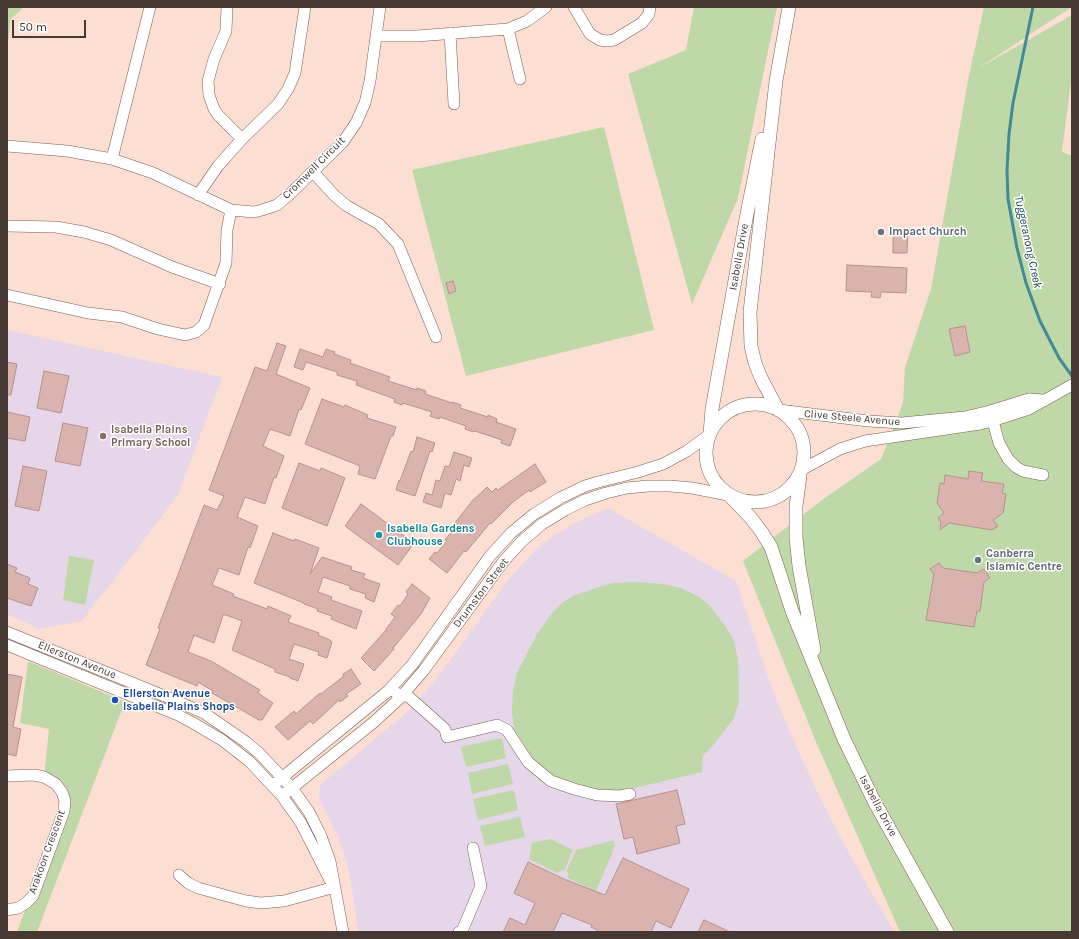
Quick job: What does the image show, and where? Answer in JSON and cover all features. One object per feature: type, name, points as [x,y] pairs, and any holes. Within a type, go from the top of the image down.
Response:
[{"type":"main road","name":"Isabella Drive","points":[[778,410],[761,378],[755,362],[751,346],[750,312],[776,81],[789,7]]},
{"type":"main road","name":"Isabella Drive","points":[[709,434],[712,409],[759,150],[776,81]]},
{"type":"main road","points":[[757,404],[766,405],[778,410],[788,417],[794,423],[802,438],[804,455],[801,471],[785,492],[770,500],[762,502],[749,502],[737,499],[728,495],[716,484],[708,469],[705,452],[709,434],[718,420],[725,414],[740,406],[757,404]]},
{"type":"main road","name":"Isabella Drive","points":[[801,471],[796,506],[796,538],[799,566],[819,675]]},
{"type":"main road","name":"Isabella Drive","points":[[728,495],[750,517],[771,547],[792,611],[844,739],[874,801],[947,932]]},
{"type":"street","points":[[112,159],[150,7]]},
{"type":"street","points":[[227,7],[226,31],[214,59],[208,80],[209,95],[218,115],[242,139]]},
{"type":"street","points":[[198,195],[218,166],[242,139],[278,104],[288,89],[295,73],[305,7]]},
{"type":"street","name":"Cromwell Circuit","points":[[7,146],[67,151],[112,159],[153,173],[231,210],[254,212],[277,205],[343,142],[356,124],[365,103],[370,81],[380,7]]},
{"type":"street","points":[[376,36],[417,36],[508,29],[527,22],[546,7]]},
{"type":"street","points":[[574,7],[590,34],[600,40],[607,41],[614,40],[642,22],[649,14],[650,7]]},
{"type":"street","points":[[508,29],[520,79]]},
{"type":"street","points":[[450,33],[454,104]]},
{"type":"street","points":[[313,172],[335,196],[347,206],[379,224],[398,244],[436,337]]},
{"type":"street","points":[[7,295],[88,313],[122,317],[158,329],[185,335],[196,332],[204,325],[220,284],[226,263],[227,230],[231,210]]},
{"type":"street","points":[[7,226],[56,227],[84,232],[111,240],[172,267],[220,284]]},
{"type":"street","name":"Clive Steele Avenue","points":[[801,471],[840,449],[865,441],[991,416],[1029,399],[1043,400],[1072,385]]},
{"type":"street","name":"Clive Steele Avenue","points":[[778,410],[868,421],[902,423],[966,421]]},
{"type":"street","points":[[991,416],[999,443],[1008,459],[1016,467],[1023,471],[1043,475]]},
{"type":"street","name":"Drumston Street","points":[[274,785],[388,691],[414,662],[490,556],[511,533],[534,514],[560,498],[585,486],[664,464],[687,451],[709,434]]},
{"type":"street","name":"Drumston Street","points":[[282,796],[374,722],[403,695],[424,670],[503,562],[521,542],[542,524],[585,500],[627,488],[670,486],[692,488],[728,495]]},
{"type":"street","name":"Ellerston Avenue","points":[[7,632],[204,713],[246,742],[259,753],[292,788],[309,812],[321,836],[330,861],[343,932]]},
{"type":"street","name":"Ellerston Avenue","points":[[7,646],[178,715],[227,743],[249,761],[274,785],[306,832],[324,870],[335,887]]},
{"type":"street","points":[[388,691],[409,697],[445,730],[447,737],[497,725],[507,730],[528,762],[551,781],[597,795],[620,796],[630,794]]},
{"type":"street","name":"Arakoon Crescent","points":[[7,776],[44,777],[56,784],[62,792],[64,801],[64,811],[33,896],[18,908],[7,910]]},
{"type":"street","points":[[459,932],[462,931],[481,886],[473,848]]},
{"type":"street","points":[[179,875],[188,883],[198,888],[246,901],[261,903],[284,901],[335,887]]},
{"type":"shaded area","name":"Isabella Plains Primary School","points":[[7,330],[222,377],[178,495],[82,621],[39,629],[7,614]]},
{"type":"shaded area","points":[[608,508],[736,581],[768,677],[788,728],[820,798],[850,855],[894,932],[358,932],[348,867],[339,840],[319,800],[320,785],[406,713],[419,699],[438,677],[508,580],[536,549],[574,523]]},
{"type":"green space","points":[[7,7],[24,7],[11,19],[7,50]]},
{"type":"green space","points":[[694,7],[777,7],[738,198],[692,304],[628,74],[686,50]]},
{"type":"green space","points":[[984,7],[1072,7],[977,69],[1072,15],[1072,73],[1062,152],[1072,156],[1072,932],[900,932],[816,742],[743,561],[822,500],[881,459],[903,403],[905,368],[931,289],[969,75]]},
{"type":"green space","points":[[604,127],[654,330],[466,376],[412,170]]},
{"type":"green space","points":[[69,556],[94,560],[85,605],[63,600]]},
{"type":"green space","points":[[637,582],[663,584],[681,588],[699,597],[709,605],[726,627],[734,641],[738,659],[739,701],[734,718],[703,756],[702,772],[622,791],[600,791],[559,779],[545,769],[530,755],[514,728],[512,712],[513,691],[517,673],[537,634],[552,613],[562,603],[575,595],[612,583]]},
{"type":"green space","points":[[28,661],[128,703],[121,712],[37,932],[17,932],[65,801],[44,777],[49,729],[20,723]]},
{"type":"green space","points":[[502,738],[506,758],[466,767],[461,747]]},
{"type":"green space","points":[[508,764],[513,784],[472,794],[468,773]]},
{"type":"green space","points":[[514,790],[518,810],[478,820],[473,799]]},
{"type":"green space","points":[[520,817],[525,837],[485,846],[480,826]]},
{"type":"green space","points":[[550,839],[573,850],[564,871],[562,870],[557,873],[529,859],[532,843]]},
{"type":"green space","points":[[614,840],[615,845],[596,891],[568,878],[568,872],[566,872],[576,850]]},
{"type":"building","points":[[893,230],[908,230],[907,253],[893,253]]},
{"type":"building","points":[[847,265],[907,268],[906,293],[881,292],[880,298],[871,297],[872,292],[846,291]]},
{"type":"building","points":[[453,281],[456,291],[449,294],[446,283]]},
{"type":"building","points":[[965,326],[970,352],[955,356],[949,329]]},
{"type":"building","points":[[277,343],[286,346],[276,374],[310,388],[301,410],[299,409],[290,436],[270,429],[263,446],[284,456],[276,478],[274,477],[265,504],[245,497],[237,517],[258,526],[250,548],[248,547],[239,575],[219,568],[212,585],[234,594],[233,596],[267,609],[268,606],[291,616],[288,622],[319,633],[318,635],[332,642],[327,658],[318,655],[319,652],[294,644],[289,659],[304,664],[298,681],[275,672],[275,669],[232,650],[242,621],[226,615],[223,615],[214,643],[194,635],[188,652],[211,661],[260,690],[258,693],[273,703],[262,720],[259,720],[212,693],[213,691],[198,682],[197,686],[146,665],[160,629],[158,628],[204,505],[217,510],[224,496],[209,490],[255,367],[267,371]]},
{"type":"building","points":[[300,349],[323,357],[326,349],[335,352],[334,354],[351,360],[350,363],[390,377],[388,381],[417,390],[417,388],[426,391],[425,394],[461,405],[460,408],[488,417],[488,415],[497,419],[496,422],[516,429],[510,446],[501,443],[502,440],[465,429],[466,426],[440,417],[439,419],[430,416],[432,412],[403,403],[402,405],[394,402],[395,399],[356,385],[357,381],[337,375],[337,372],[306,362],[303,370],[294,367]]},
{"type":"building","points":[[7,362],[17,364],[11,395],[7,395]]},
{"type":"building","points":[[44,371],[69,376],[61,413],[37,408]]},
{"type":"building","points":[[322,399],[344,407],[345,405],[368,415],[367,418],[396,427],[393,436],[391,436],[375,479],[358,474],[360,466],[305,444]]},
{"type":"building","points":[[7,412],[30,417],[25,441],[7,438]]},
{"type":"building","points":[[63,423],[88,428],[80,466],[55,461]]},
{"type":"building","points":[[417,437],[435,443],[432,452],[430,451],[415,496],[396,490],[411,451],[413,452]]},
{"type":"building","points":[[454,452],[472,458],[469,467],[464,465],[460,481],[456,479],[451,495],[445,493],[441,508],[423,502],[426,493],[432,495],[436,480],[440,481],[445,466],[449,467]]},
{"type":"building","points":[[299,463],[320,471],[321,468],[345,478],[327,526],[282,508]]},
{"type":"building","points":[[535,464],[546,482],[530,492],[529,490],[513,502],[491,524],[490,523],[466,552],[464,551],[447,573],[429,559],[435,552],[437,553],[447,541],[445,540],[452,531],[450,529],[473,500],[487,487],[492,492],[496,488],[498,490]]},
{"type":"building","points":[[23,466],[47,471],[39,511],[15,506]]},
{"type":"building","points":[[969,471],[983,473],[981,481],[1004,484],[1002,493],[1006,494],[1003,513],[993,520],[998,526],[992,530],[949,523],[940,530],[941,522],[938,518],[944,513],[937,503],[940,483],[944,484],[945,475],[968,479]]},
{"type":"building","name":"Isabella Gardens Clubhouse","points":[[361,504],[414,543],[398,565],[345,526]]},
{"type":"building","points":[[273,533],[319,548],[310,574],[322,557],[352,567],[351,570],[365,574],[363,578],[380,584],[374,602],[365,598],[366,594],[350,589],[350,586],[323,577],[318,592],[332,597],[331,600],[362,611],[356,629],[331,619],[332,616],[317,611],[318,609],[254,583]]},
{"type":"building","points":[[939,563],[943,568],[977,573],[984,569],[990,578],[984,582],[980,611],[977,611],[974,627],[926,620],[934,574],[930,569]]},
{"type":"building","points":[[7,564],[17,568],[15,572],[30,578],[28,584],[38,588],[31,606],[7,598]]},
{"type":"building","points":[[412,584],[430,598],[421,614],[393,648],[394,649],[374,671],[361,658],[387,629],[395,617],[391,614],[398,605],[400,606],[408,594],[406,592]]},
{"type":"building","points":[[351,669],[361,684],[346,694],[348,696],[340,702],[339,700],[313,724],[310,721],[288,740],[275,727],[294,711],[296,714]]},
{"type":"building","points":[[7,674],[22,677],[13,727],[21,729],[16,756],[7,754]]},
{"type":"building","points":[[677,790],[685,824],[676,826],[680,843],[637,854],[633,837],[624,839],[616,804]]},
{"type":"building","points":[[623,858],[689,889],[671,928],[656,921],[651,932],[601,932],[591,927],[592,925],[562,913],[553,932],[503,932],[510,918],[525,925],[535,903],[514,893],[528,862],[564,879],[605,895]]},
{"type":"building","points":[[704,920],[730,932],[698,932]]},
{"type":"waterway","name":"Tuggeranong Creek","points":[[1033,7],[1013,103],[1009,134],[1007,170],[1008,199],[1017,248],[1026,283],[1040,321],[1059,358],[1072,376]]},
{"type":"place","name":"Impact Church","points":[[881,232]]},
{"type":"place","name":"Isabella Plains Primary School","points":[[103,436]]},
{"type":"place","name":"Isabella Gardens Clubhouse","points":[[379,535]]},
{"type":"place","name":"Canberra Islamic Centre","points":[[978,560]]},
{"type":"place","name":"Ellerston Avenue Isabella Plains Shops","points":[[115,700]]}]
